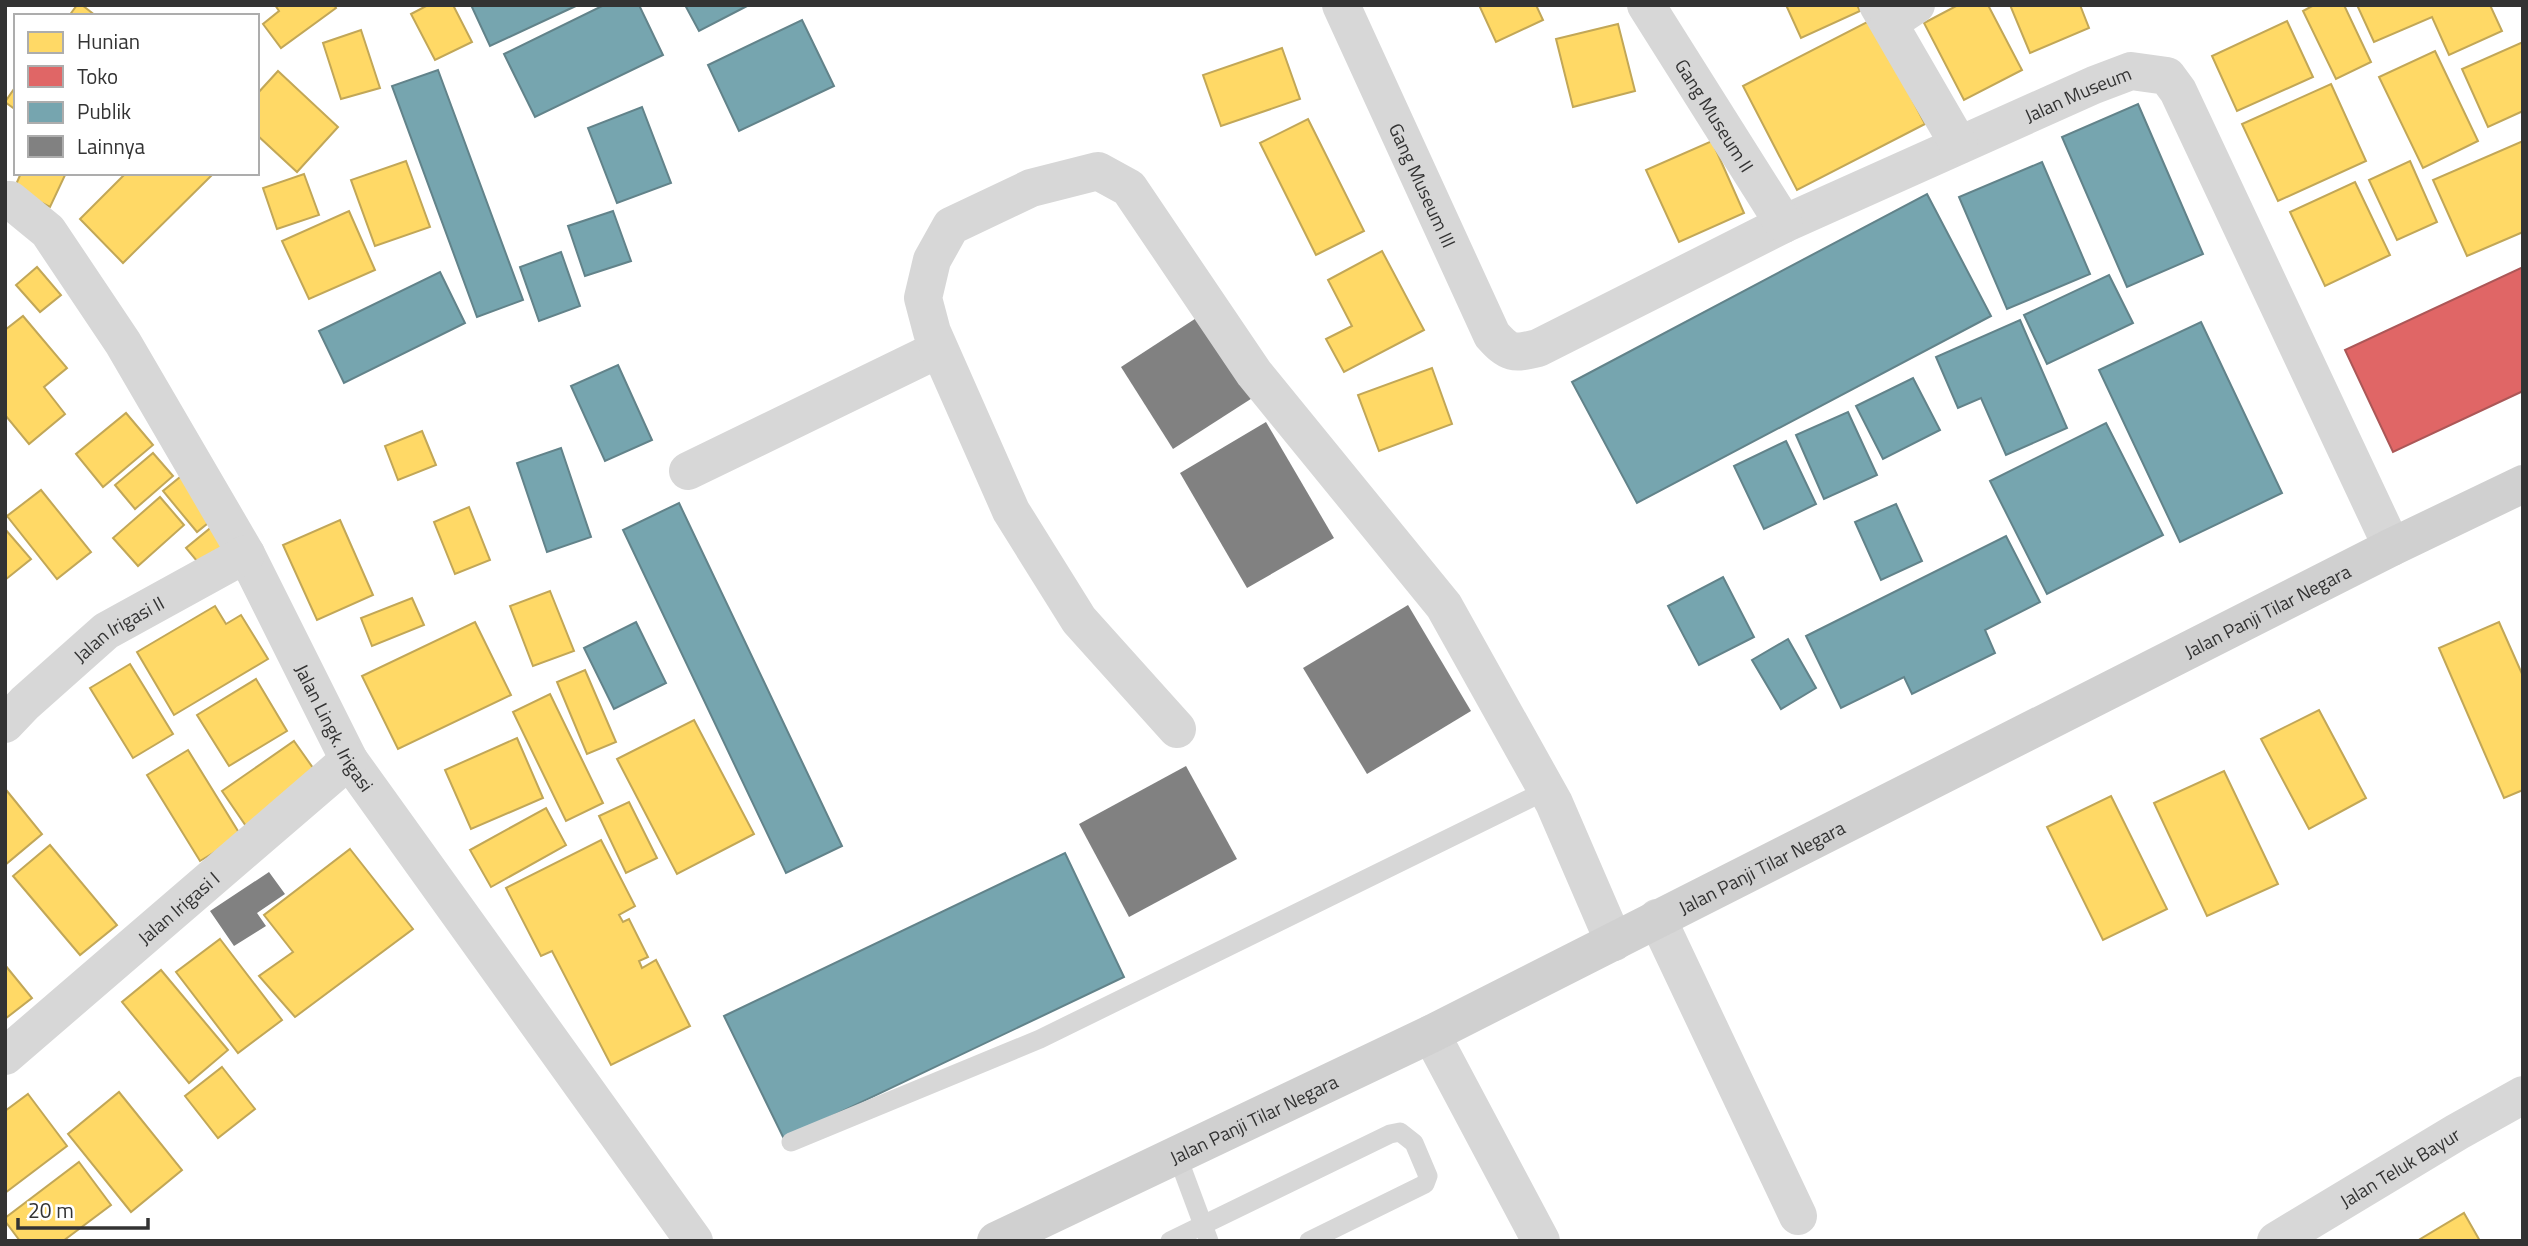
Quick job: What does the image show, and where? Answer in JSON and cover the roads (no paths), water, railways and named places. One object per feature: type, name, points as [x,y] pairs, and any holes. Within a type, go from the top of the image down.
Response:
[{"type":"main road","name":"Jalan Panji Tilar Negara","points":[[996,1241],[1432,1034],[2392,547],[2523,484]]},
{"type":"street","name":"Gang Museum III","points":[[1341,5],[1492,335],[1504,349],[1517,353]]},
{"type":"street","name":"Gang Museum II","points":[[1646,5],[1784,224]]},
{"type":"street","points":[[1894,11],[1959,145]]},
{"type":"street","name":"Jalan Museum","points":[[1517,353],[1538,348],[1784,224],[2094,85],[2131,71],[2167,76],[2178,91],[2392,547]]},
{"type":"street","points":[[1177,729],[1079,620],[1012,511],[939,349],[923,298],[932,260],[951,226],[1031,188],[1098,171],[1129,188],[1254,373],[1444,606],[1547,790],[1614,942]]},
{"type":"street","name":"Jalan Lingk. Irigasi","points":[[5,200],[10,200],[48,231],[123,343],[246,554],[349,760],[694,1241]]},
{"type":"street","points":[[688,471],[939,349]]},
{"type":"street","name":"Jalan Irigasi II","points":[[5,724],[106,631],[246,554]]},
{"type":"street","name":"Jalan Irigasi I","points":[[5,1056],[349,760]]},
{"type":"street","points":[[1657,918],[1798,1216]]},
{"type":"street","points":[[1432,1034],[1541,1241]]},
{"type":"street","name":"Jalan Teluk Bayur","points":[[2276,1241],[2523,1095]]},
{"type":"lane","points":[[791,1142],[1040,1039],[1547,790]]},
{"type":"lane","points":[[1170,1241],[1206,1232],[1390,1134],[1400,1132],[1414,1143],[1428,1176],[1425,1184],[1309,1241]]},
{"type":"lane","points":[[1177,1155],[1206,1232]]}]
